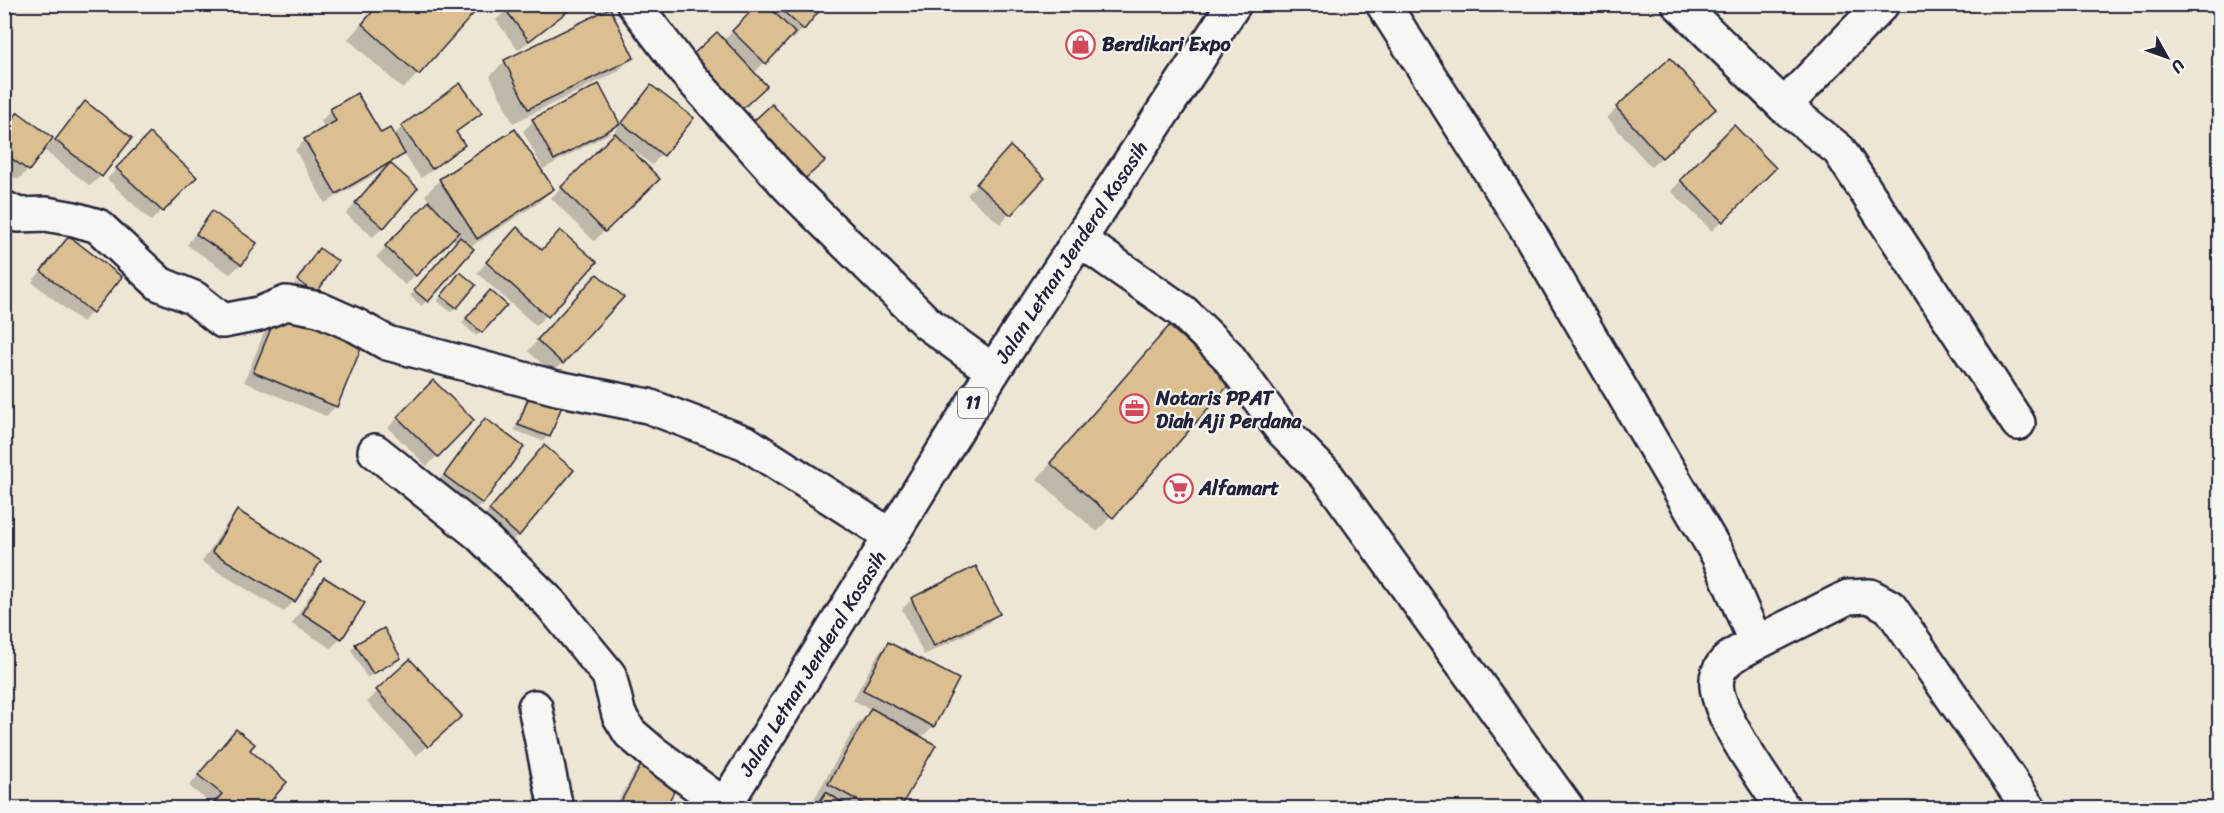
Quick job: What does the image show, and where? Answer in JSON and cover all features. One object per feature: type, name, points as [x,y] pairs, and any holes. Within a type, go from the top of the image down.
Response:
[{"type":"main road","points":[[634,4],[684,70],[789,187],[927,324],[993,372]]},
{"type":"main road","name":"Jalan Letnan Jenderal Kosasih","points":[[724,807],[993,372],[1234,4]]},
{"type":"main road","points":[[1383,4],[1524,224],[1712,545],[1756,643]]},
{"type":"main road","points":[[1679,4],[1784,106],[1839,150],[2018,423]]},
{"type":"main road","points":[[1784,106],[1882,4]]},
{"type":"main road","points":[[4,208],[18,214],[46,214],[98,226],[160,284],[194,298],[223,321],[258,314],[286,303],[319,309],[357,326],[387,344],[659,410],[746,443],[891,536]]},
{"type":"main road","points":[[1080,240],[1183,312],[1227,355],[1282,430],[1327,476],[1568,808]]},
{"type":"main road","points":[[375,451],[478,534],[537,589],[560,613],[609,675],[619,715],[630,733],[724,807]]},
{"type":"main road","points":[[1783,808],[1728,722],[1717,695],[1717,674],[1728,658],[1756,643],[1848,597],[1870,596],[1890,607],[2029,808]]},
{"type":"main road","points":[[535,707],[556,808]]},
{"type":"building","points":[[379,4],[482,4],[419,75],[362,24]]},
{"type":"building","points":[[511,4],[577,4],[529,41],[505,9]]},
{"type":"building","points":[[758,4],[766,4],[795,33],[766,64],[732,31]]},
{"type":"building","points":[[775,4],[821,4],[823,6],[804,30]]},
{"type":"building","points":[[610,8],[634,58],[528,109],[504,60]]},
{"type":"building","points":[[717,32],[767,86],[740,111],[690,57]]},
{"type":"building","points":[[1670,58],[1716,109],[1662,158],[1616,107]]},
{"type":"building","points":[[460,83],[482,113],[456,132],[465,145],[432,169],[401,126]]},
{"type":"building","points":[[599,84],[620,124],[554,160],[532,119]]},
{"type":"building","points":[[651,85],[694,118],[664,156],[622,123]]},
{"type":"building","points":[[357,93],[381,133],[390,128],[405,154],[336,194],[304,139],[336,121],[330,109]]},
{"type":"building","points":[[85,101],[132,138],[102,177],[55,140]]},
{"type":"building","points":[[772,104],[825,161],[798,185],[746,128]]},
{"type":"building","points":[[18,112],[53,138],[29,171],[4,153],[4,130]]},
{"type":"building","points":[[1734,125],[1776,168],[1723,222],[1680,180]]},
{"type":"building","points":[[515,129],[554,189],[477,239],[439,179]]},
{"type":"building","points":[[150,133],[197,177],[163,212],[116,168]]},
{"type":"building","points":[[615,133],[660,179],[605,232],[561,187]]},
{"type":"building","points":[[1010,146],[1045,178],[1011,215],[976,184]]},
{"type":"building","points":[[390,163],[418,188],[384,228],[355,203]]},
{"type":"building","points":[[429,201],[459,232],[416,276],[385,246]]},
{"type":"building","points":[[212,211],[257,243],[242,265],[196,234]]},
{"type":"building","points":[[517,227],[542,250],[560,230],[597,262],[548,317],[486,262]]},
{"type":"building","points":[[69,236],[122,277],[93,313],[41,271]]},
{"type":"building","points":[[460,237],[474,249],[428,302],[414,290]]},
{"type":"building","points":[[319,248],[338,261],[316,294],[297,280]]},
{"type":"building","points":[[460,272],[476,285],[457,308],[441,296]]},
{"type":"building","points":[[597,274],[624,297],[563,364],[537,340]]},
{"type":"building","points":[[490,290],[507,305],[482,333],[466,318]]},
{"type":"building","points":[[278,311],[362,346],[337,407],[253,372]]},
{"type":"building","points":[[1169,326],[1232,381],[1113,518],[1050,463]]},
{"type":"building","points":[[433,380],[474,420],[438,457],[397,417]]},
{"type":"building","points":[[531,391],[563,403],[550,437],[518,425]]},
{"type":"building","points":[[485,418],[524,447],[483,504],[444,475]]},
{"type":"building","points":[[544,445],[574,470],[519,536],[489,510]]},
{"type":"building","points":[[237,510],[321,561],[295,602],[212,552]]},
{"type":"building","points":[[976,566],[1000,614],[934,646],[911,598]]},
{"type":"building","points":[[324,577],[365,603],[342,639],[302,613]]},
{"type":"building","points":[[384,628],[401,658],[373,674],[355,644]]},
{"type":"building","points":[[888,642],[959,679],[934,727],[863,690]]},
{"type":"building","points":[[410,659],[462,716],[428,747],[376,690]]},
{"type":"building","points":[[871,708],[936,745],[900,808],[871,808],[828,784]]},
{"type":"building","points":[[236,729],[255,744],[250,750],[287,782],[265,808],[209,808],[222,794],[198,775]]},
{"type":"building","points":[[645,758],[681,779],[665,808],[625,808],[619,805]]},
{"type":"building","points":[[826,792],[851,808],[815,808]]},
{"type":"place","name":"Berdikari Expo","points":[[1081,44]]},
{"type":"place","name":"Notaris PPAT Diah Aji Perdana","points":[[1135,409]]},
{"type":"place","name":"Alfamart","points":[[1178,488]]}]
